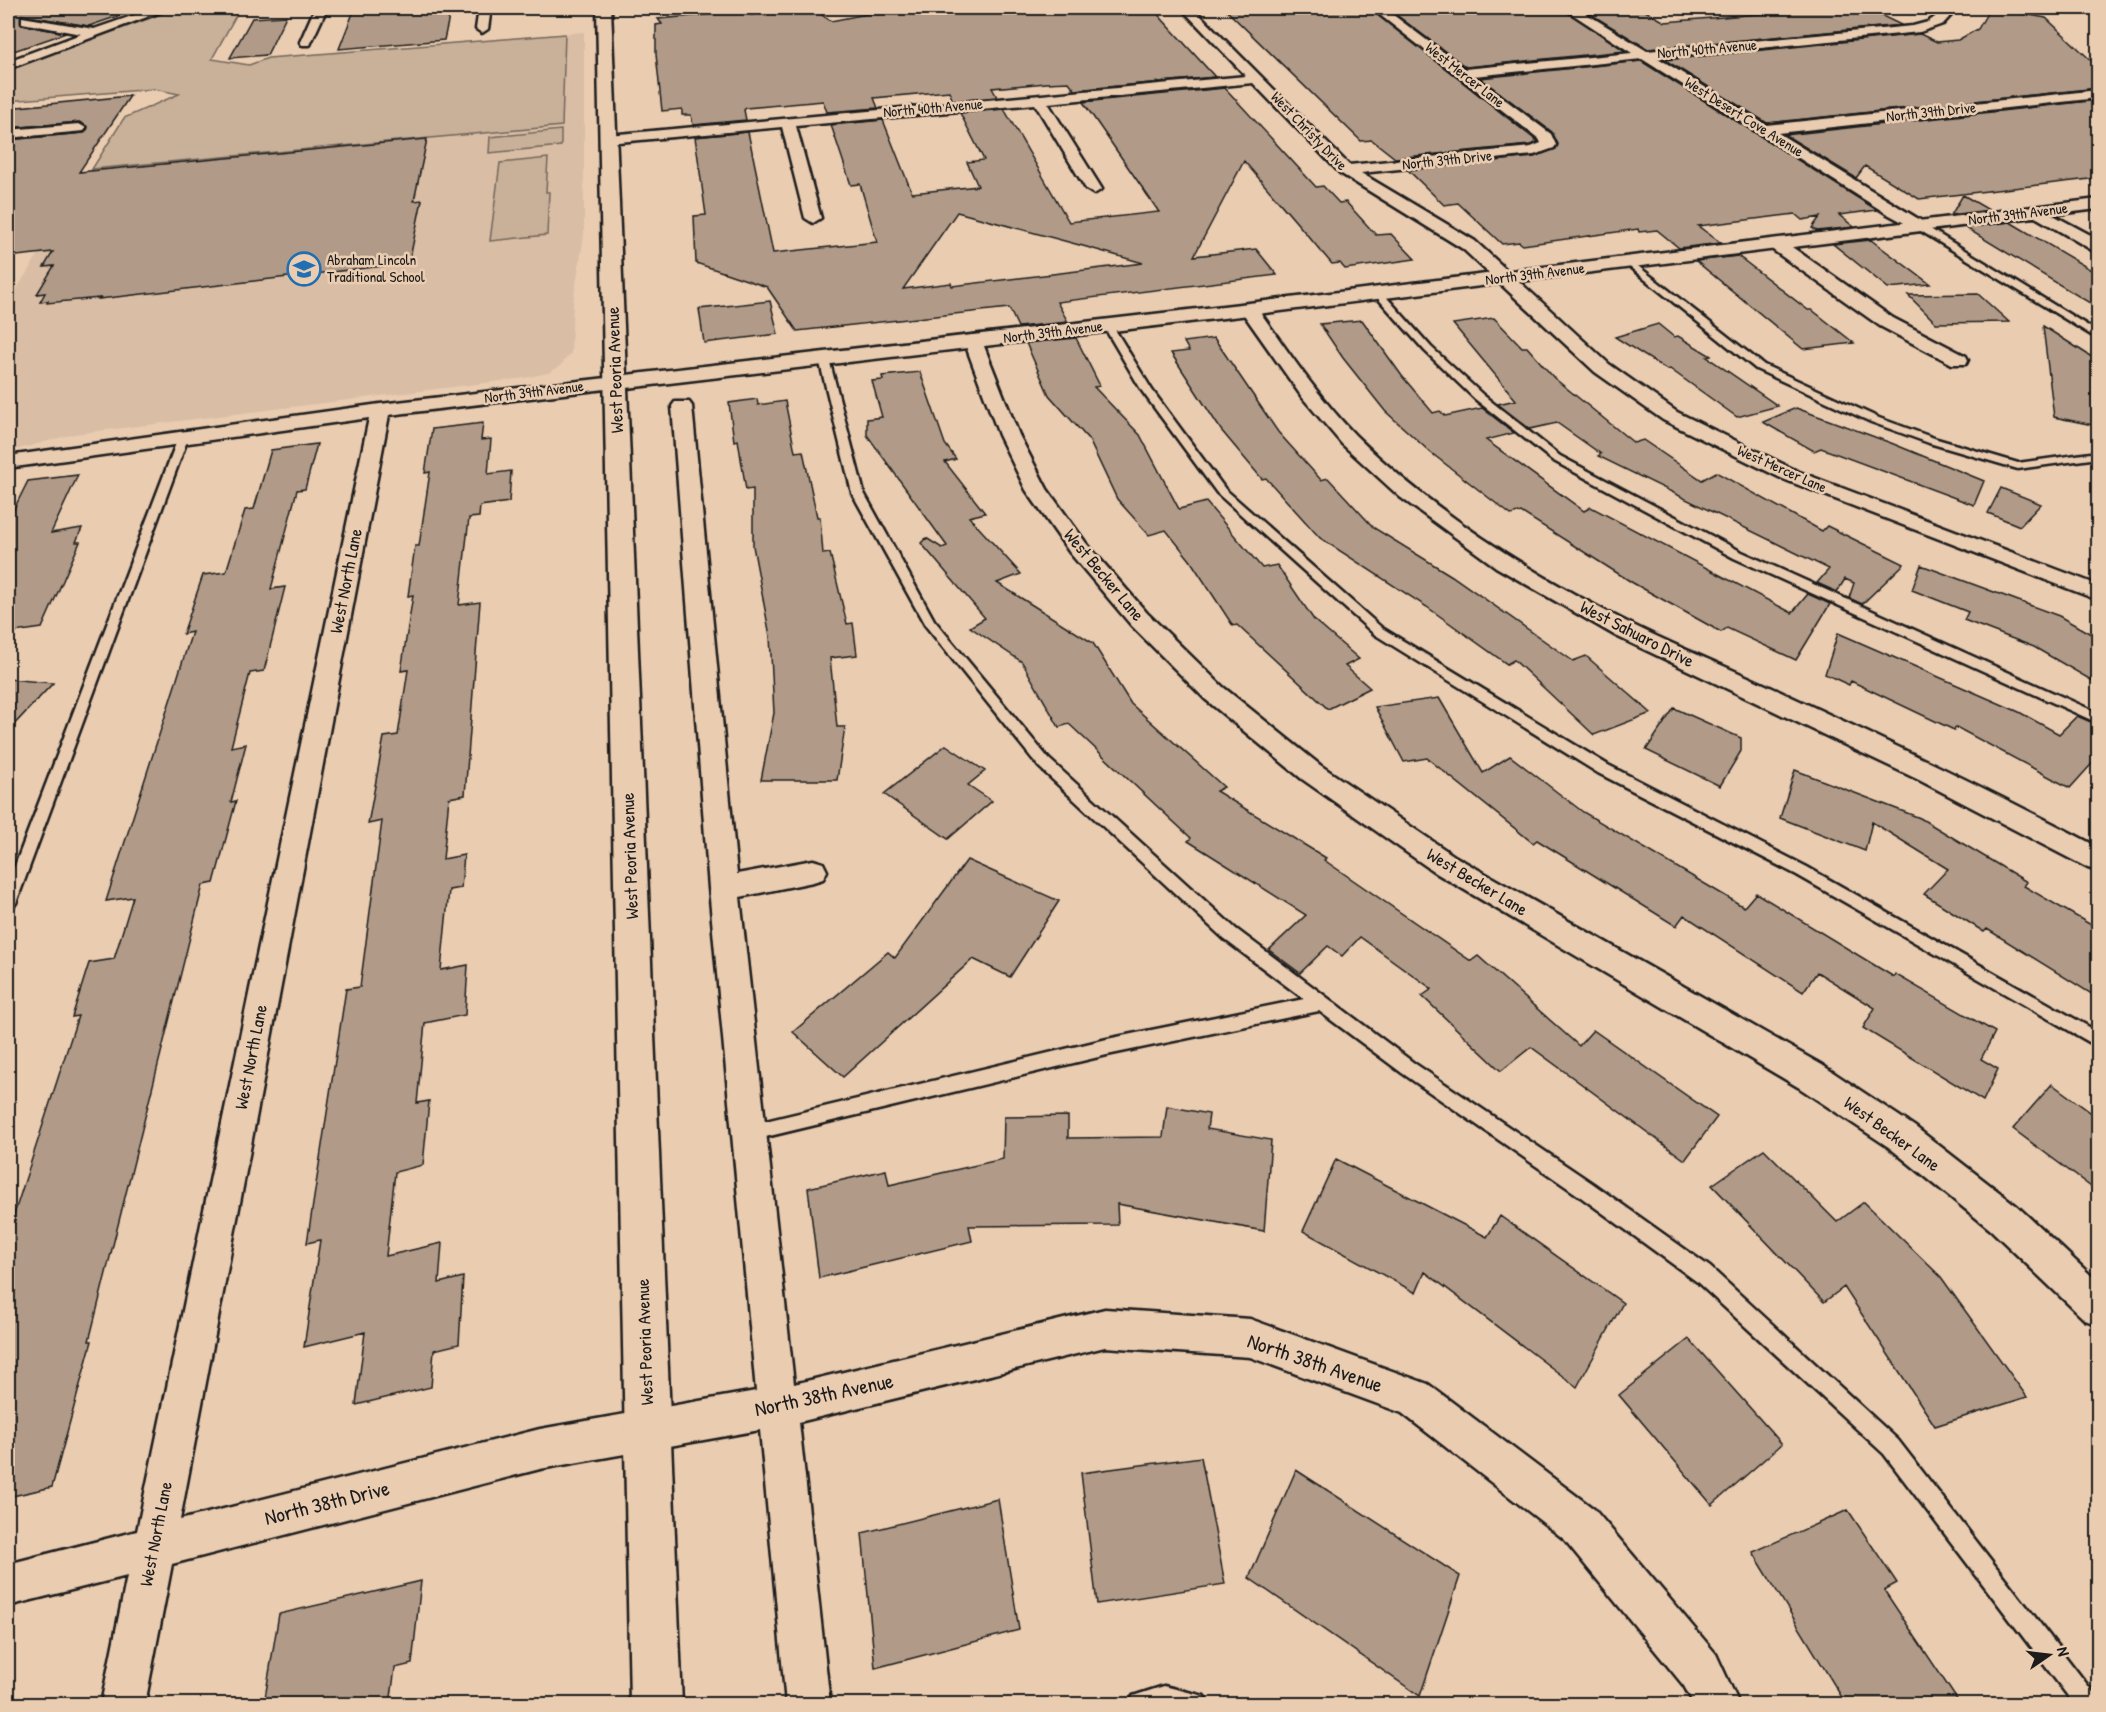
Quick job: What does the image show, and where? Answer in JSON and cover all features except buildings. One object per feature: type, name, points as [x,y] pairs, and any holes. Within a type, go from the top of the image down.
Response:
[{"type":"main road","name":"West Peoria Avenue","points":[[604,8],[656,1704]]},
{"type":"main road","name":"North 39th Avenue","points":[[615,383],[1249,309],[2098,204]]},
{"type":"street","points":[[8,65],[165,8]]},
{"type":"street","points":[[306,42],[321,8]]},
{"type":"street","points":[[482,28],[485,8]]},
{"type":"street","name":"West Christy Drive","points":[[1187,8],[1345,170],[1468,245],[1505,277]]},
{"type":"street","name":"West Mercer Lane","points":[[1377,8],[1546,137],[1549,145]]},
{"type":"street","name":"West Desert Cove Avenue","points":[[1569,8],[1919,226]]},
{"type":"street","name":"North 40th Avenue","points":[[1461,73],[1899,31],[1935,24],[1944,19],[1948,10]]},
{"type":"street","points":[[26,20],[94,33]]},
{"type":"street","name":"North 40th Avenue","points":[[608,139],[1258,79]]},
{"type":"street","name":"North 39th Drive","points":[[1763,130],[2098,94]]},
{"type":"street","points":[[1039,99],[1094,189]]},
{"type":"street","points":[[788,122],[813,218]]},
{"type":"street","points":[[8,134],[78,128]]},
{"type":"street","name":"North 39th Drive","points":[[1345,170],[1534,152],[1549,145]]},
{"type":"street","points":[[2038,212],[2098,246]]},
{"type":"street","points":[[1776,244],[1898,331],[1925,346],[1959,360]]},
{"type":"street","name":"West Mercer Lane","points":[[1505,277],[1602,368],[1670,416],[1790,475],[2098,593]]},
{"type":"street","name":"West Sahuaro Drive","points":[[1249,309],[1313,399],[1350,440],[1420,501],[1470,538],[1529,576],[1637,636],[1965,789],[2098,860]]},
{"type":"street","name":"West Becker Lane","points":[[973,341],[1009,435],[1037,489],[1078,548],[1131,610],[1214,693],[1311,772],[1446,865],[1810,1076],[1902,1137],[2004,1218],[2098,1307]]},
{"type":"street","name":"North 39th Avenue","points":[[8,462],[380,410],[615,383]]},
{"type":"street","points":[[682,406],[724,888],[808,1704]]},
{"type":"street","name":"West North Lane","points":[[123,1704],[380,410]]},
{"type":"street","points":[[724,888],[813,871]]},
{"type":"street","name":"North 38th Avenue","points":[[648,1430],[748,1411],[778,1408],[1104,1328],[1250,1338],[1414,1398],[1579,1524],[1700,1670],[1717,1704]]},
{"type":"street","name":"North 38th Drive","points":[[8,1585],[540,1449],[648,1430]]},
{"type":"lane","points":[[1919,226],[2098,336]]},
{"type":"lane","points":[[1629,262],[1760,367],[1875,420],[1933,441],[2018,466],[2098,455]]},
{"type":"lane","points":[[1377,292],[1428,350],[1479,398],[1556,458],[1738,555],[2098,718]]},
{"type":"lane","points":[[1108,325],[1147,391],[1221,491],[1378,631],[1603,769],[1802,872],[2098,1040]]},
{"type":"lane","points":[[824,359],[858,493],[929,621],[1044,763],[1230,934],[1408,1068],[1585,1189],[1711,1281],[1891,1447],[2088,1704]]},
{"type":"lane","points":[[8,903],[183,438]]},
{"type":"lane","points":[[749,1133],[1107,1047],[1321,1003]]},
{"type":"lane","points":[[1142,1704],[1164,1698],[1196,1704]]},
{"type":"shaded area","points":[[178,8],[240,8],[212,59],[249,65],[268,58],[565,34],[562,126],[92,169],[124,118],[179,94],[154,89],[8,101],[8,70]]},
{"type":"shaded area","name":"Abraham Lincoln Traditional School","points":[[584,32],[584,235],[573,302],[571,353],[560,366],[548,373],[525,378],[74,434],[8,452],[8,303],[124,118],[268,58]]},
{"type":"shaded area","points":[[561,130],[561,146],[489,153],[490,137]]},
{"type":"shaded area","points":[[548,158],[547,235],[490,241],[500,163]]},
{"type":"place","name":"Abraham Lincoln Traditional School","points":[[304,269]]}]
